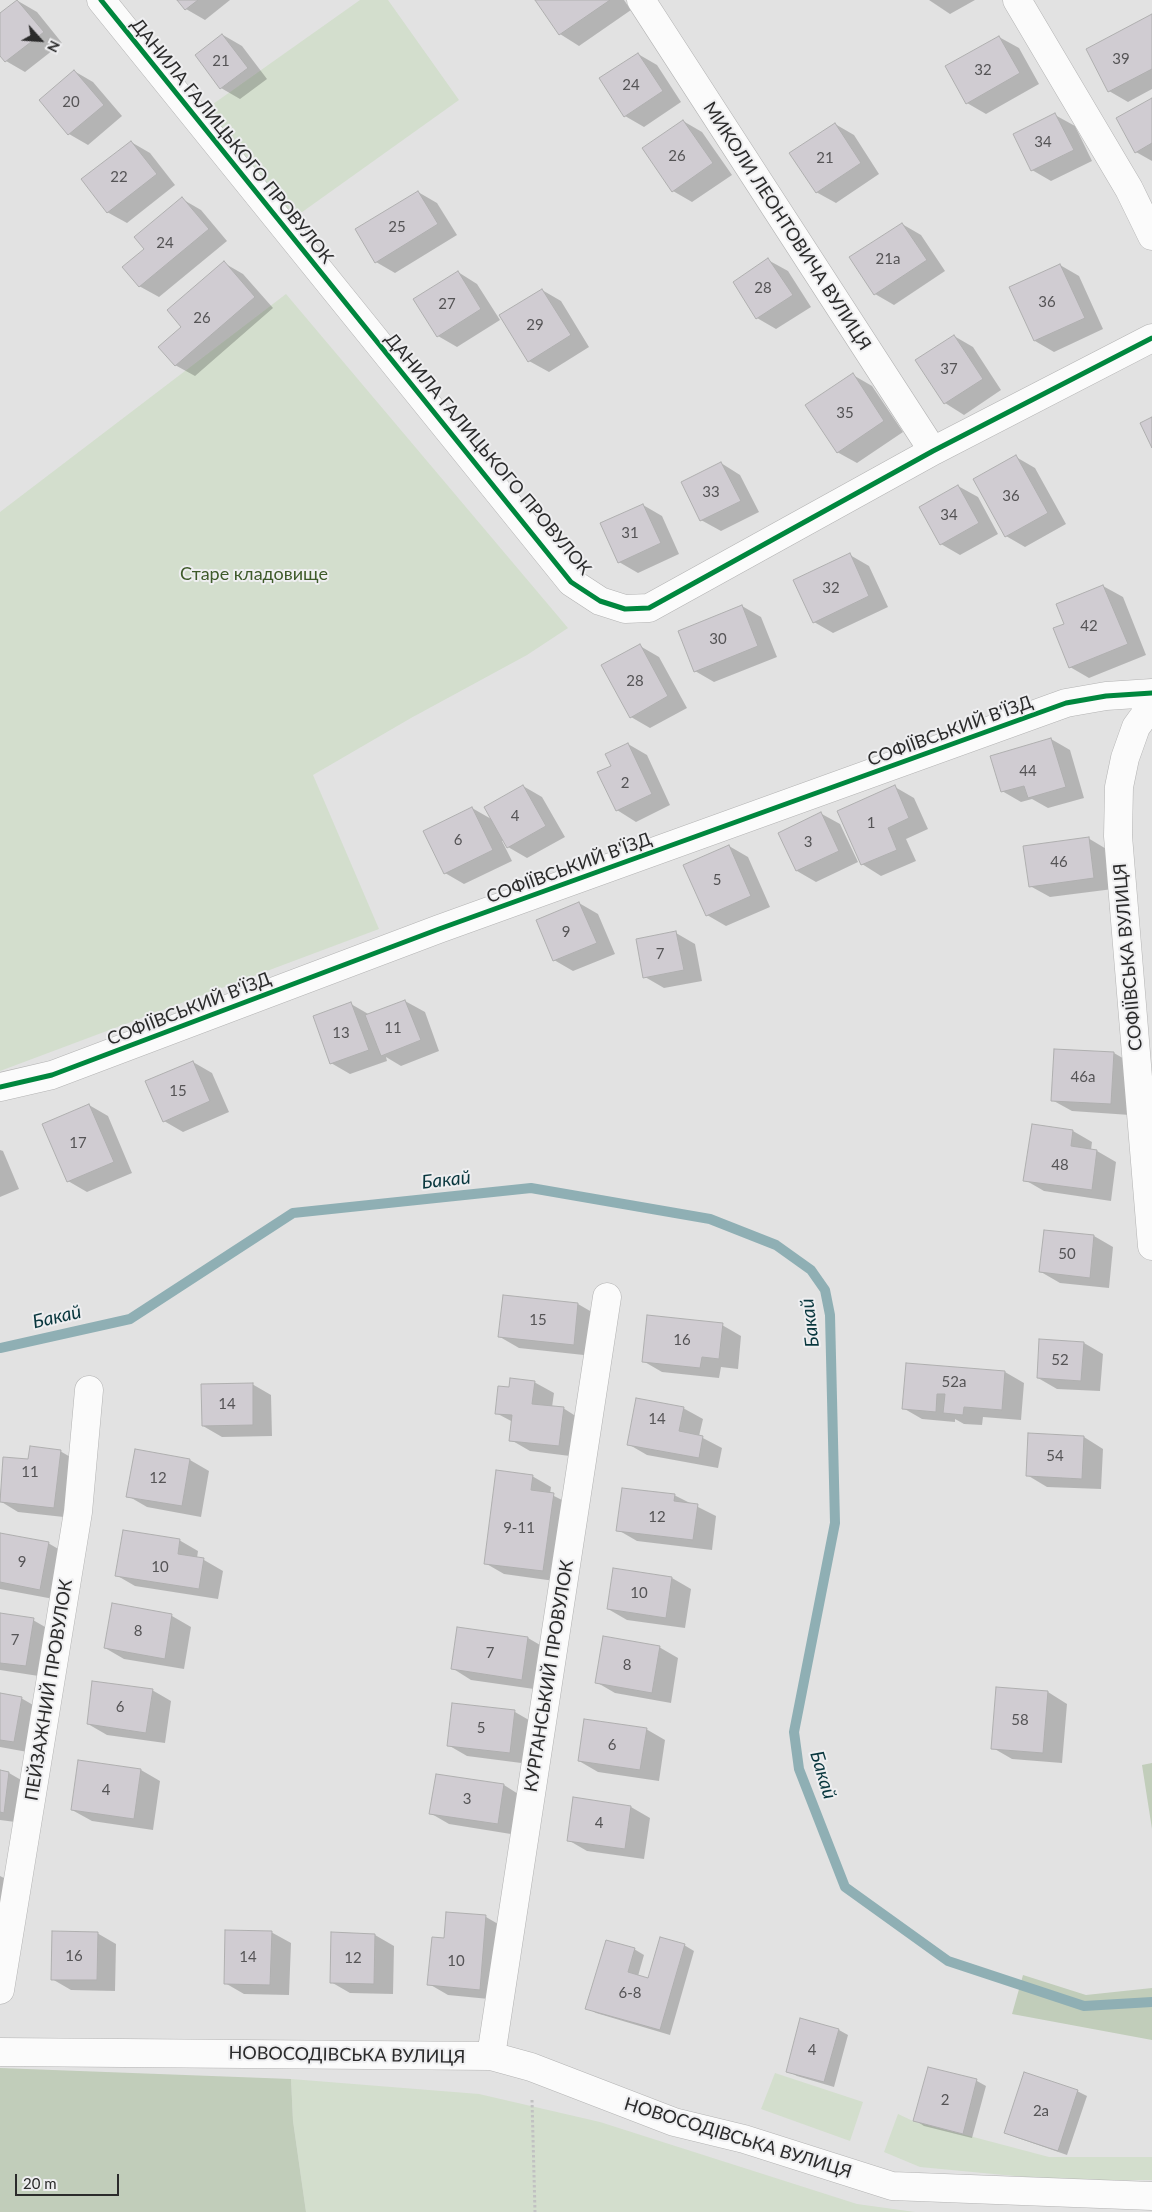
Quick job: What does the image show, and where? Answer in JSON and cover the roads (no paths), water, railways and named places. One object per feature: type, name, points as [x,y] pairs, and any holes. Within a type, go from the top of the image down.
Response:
[{"type":"street","name":"ДАНИЛА ГАЛИЦЬКОГО ПРОВУЛОК","points":[[101,0],[571,582],[600,601],[625,609],[649,608],[933,451],[1152,338]]},
{"type":"street","name":"МИКОЛИ ЛЕОНТОВИЧА ВУЛИЦЯ","points":[[642,0],[933,451]]},
{"type":"street","points":[[1017,0],[1129,189],[1152,236]]},
{"type":"street","name":"СОФІЇВСЬКИЙ В'ЇЗД","points":[[0,1088],[52,1075],[439,929],[1057,706],[1106,696],[1152,693]]},
{"type":"street","name":"СОФІЇВСЬКА ВУЛИЦЯ","points":[[1152,705],[1136,727],[1125,758],[1119,787],[1118,836],[1148,1149],[1152,1246]]},
{"type":"street","name":"КУРГАНСЬКИЙ ПРОВУЛОК","points":[[491,2056],[607,1296]]},
{"type":"street","name":"ПЕЙЗАЖНИЙ ПРОВУЛОК","points":[[0,1990],[78,1512],[89,1390]]},
{"type":"street","name":"НОВОСОДІВСЬКА ВУЛИЦЯ","points":[[0,2052],[491,2056],[531,2067],[674,2122],[744,2139],[892,2186],[1152,2196]]},
{"type":"waterway","name":"Бакай","points":[[0,1348],[130,1319],[293,1213],[531,1188],[710,1219],[776,1245],[811,1270],[825,1290],[830,1315],[835,1523],[794,1732],[799,1769],[845,1887],[948,1961],[1084,2006],[1152,2002]]},
{"type":"park label","name":"Старе кладовище","points":[[254,574]]}]
